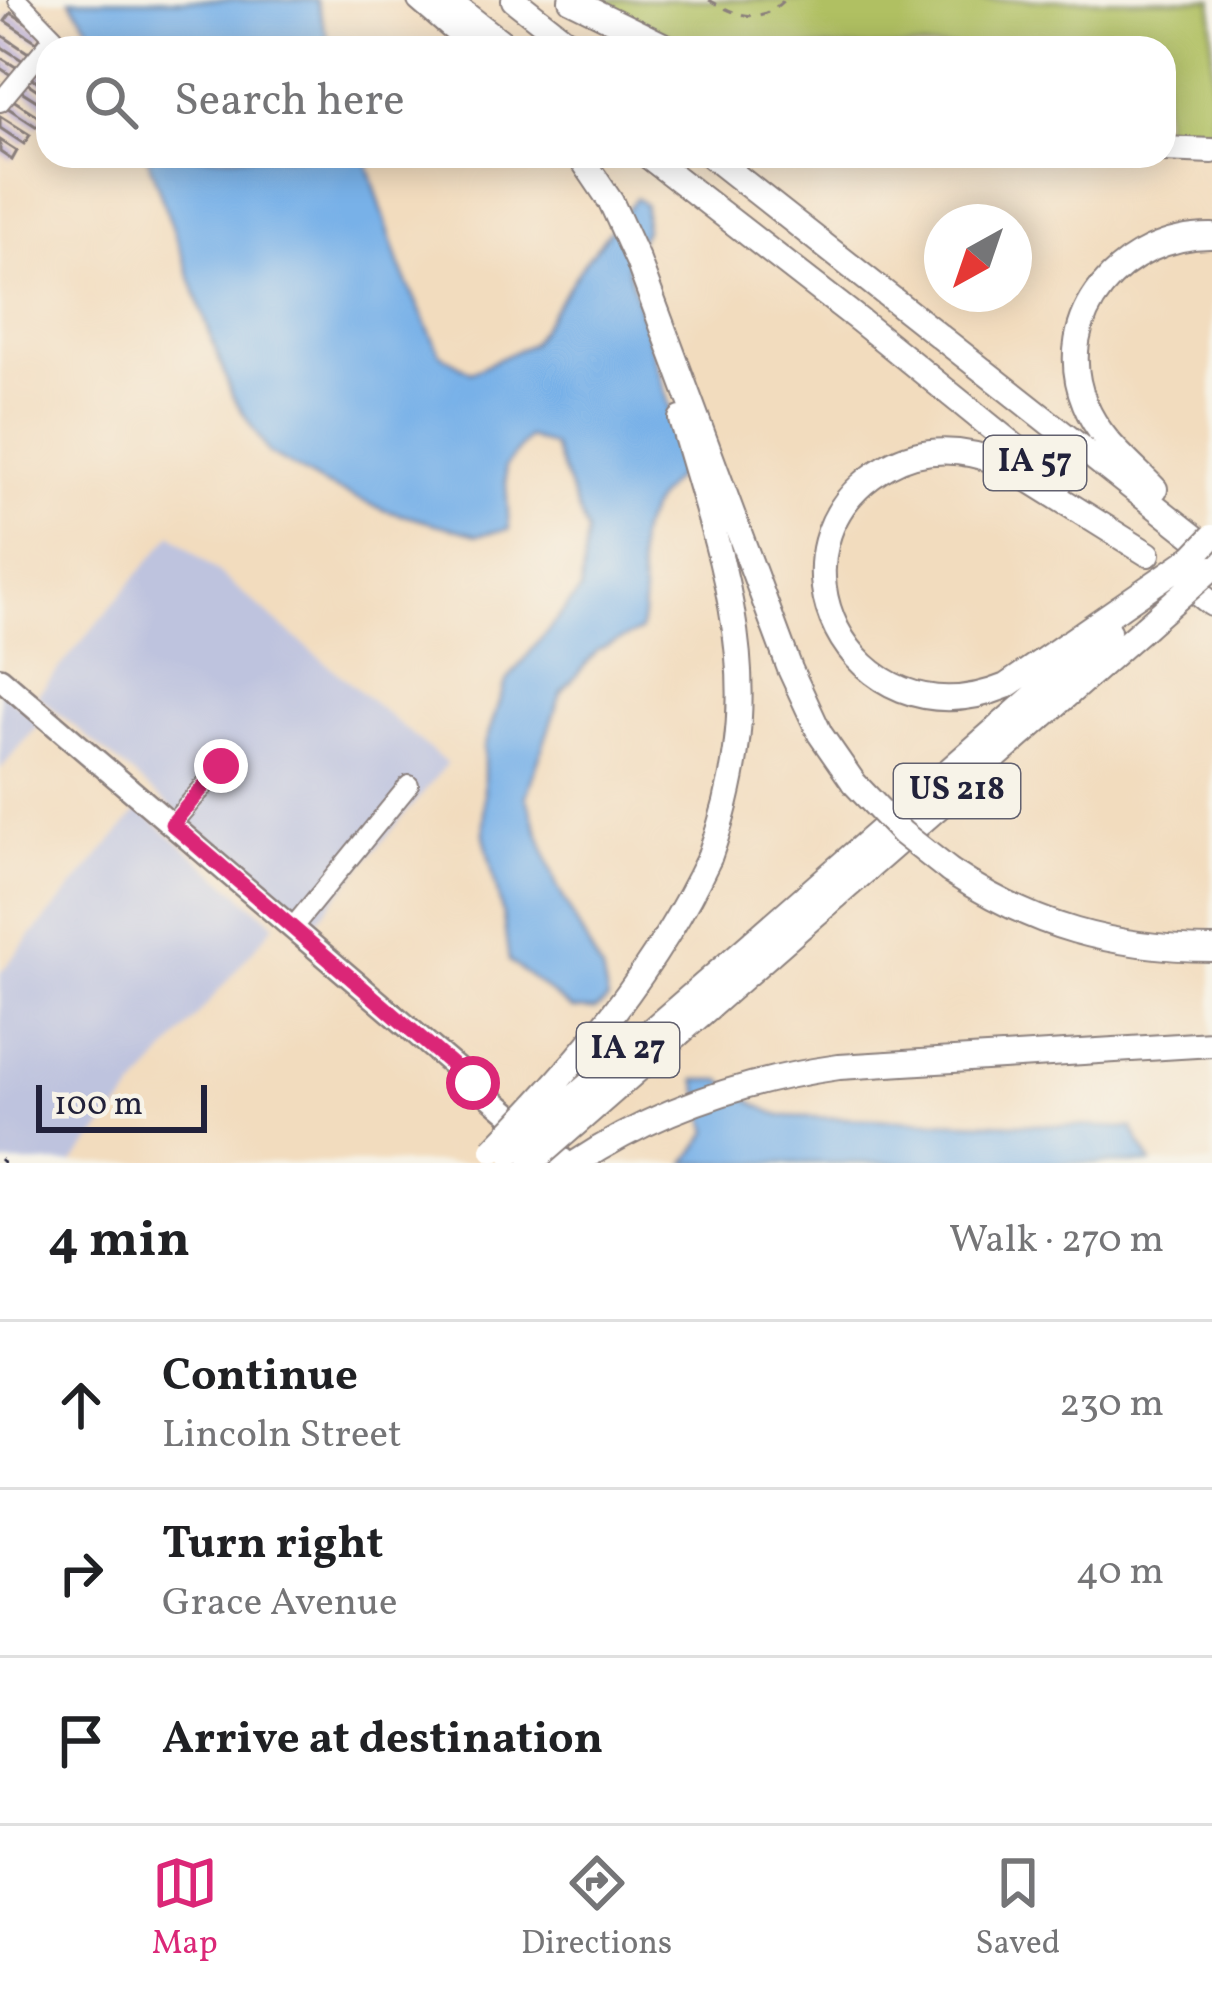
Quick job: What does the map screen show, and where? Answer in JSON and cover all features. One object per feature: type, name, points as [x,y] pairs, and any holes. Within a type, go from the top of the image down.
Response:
[{"type":"highway","points":[[420,0],[462,36]]},
{"type":"highway","points":[[447,0],[493,36]]},
{"type":"highway","points":[[514,0],[559,36]]},
{"type":"highway","points":[[571,0],[644,36]]},
{"type":"highway","points":[[1176,150],[1212,151]]},
{"type":"highway","points":[[588,168],[611,202],[638,261],[728,536],[808,711],[854,783],[902,833],[950,871],[1010,907],[1080,934],[1147,946],[1212,949]]},
{"type":"highway","name":"IA 57","points":[[663,168],[1212,604]]},
{"type":"highway","points":[[726,168],[1209,550]]},
{"type":"highway","points":[[1209,550],[1100,433],[1082,398],[1077,364],[1086,313],[1117,269],[1159,244],[1212,236]]},
{"type":"highway","points":[[1148,554],[1004,464],[940,451],[896,462],[859,488],[834,524],[826,550],[827,605],[844,644],[887,684],[929,698],[974,697],[1006,686],[1130,616],[1212,580]]},
{"type":"highway","points":[[494,1159],[622,1004],[679,919],[709,858],[733,779],[741,716],[728,536]]},
{"type":"highway","points":[[1130,616],[1209,550]]},
{"type":"highway","name":"US 218","points":[[531,1163],[761,948],[1130,616]]},
{"type":"highway","name":"IA 27","points":[[494,1159],[761,948]]},
{"type":"highway","points":[[576,1163],[625,1134],[706,1099],[775,1078],[839,1067],[1212,1044]]},
{"type":"main road","points":[[0,678],[567,1163]]},
{"type":"street","points":[[18,0],[52,36]]},
{"type":"street","points":[[0,102],[36,59]]},
{"type":"street","points":[[172,824],[221,766]]},
{"type":"street","points":[[293,926],[409,785]]},
{"type":"path","points":[[709,0],[733,13],[759,16],[784,0]]},
{"type":"shaded area","points":[[172,534],[447,764],[313,925],[37,695]]},
{"type":"shaded area","points":[[0,689],[40,723],[0,770]]},
{"type":"shaded area","points":[[139,809],[275,924],[73,1163],[0,1163],[0,973]]},
{"type":"green space","points":[[593,0],[1212,0],[1212,140],[1176,138],[1176,36],[672,36]]},
{"type":"water","points":[[70,0],[316,0],[327,36],[96,36]]},
{"type":"water","points":[[151,168],[369,168],[400,267],[440,354],[471,372],[531,344],[585,262],[636,198],[645,205],[645,230],[627,266],[684,469],[659,496],[642,529],[640,631],[598,650],[561,693],[526,796],[556,884],[602,972],[608,1000],[595,1010],[572,1009],[509,961],[484,835],[484,747],[506,682],[581,590],[587,532],[553,446],[528,437],[505,467],[509,529],[477,535],[384,510],[323,484],[269,453],[232,395]]},
{"type":"water","points":[[696,1080],[721,1080],[780,1116],[1132,1128],[1151,1163],[686,1163],[709,1132]]},
{"type":"building","points":[[11,13],[43,33],[36,41],[5,21]]},
{"type":"building","points":[[0,34],[30,54],[25,62],[0,46]]},
{"type":"building","points":[[0,57],[19,69],[14,77],[0,68]]},
{"type":"building","points":[[24,81],[36,89],[36,100],[18,89]]},
{"type":"building","points":[[10,98],[36,115],[36,126],[5,106]]},
{"type":"building","points":[[0,116],[30,135],[24,144],[0,128]]},
{"type":"building","points":[[0,140],[17,151],[12,160],[0,152]]},
{"type":"railway","points":[[0,1159],[4,1163]]},
{"type":"route","points":[[221,766],[172,824],[473,1083]]}]
